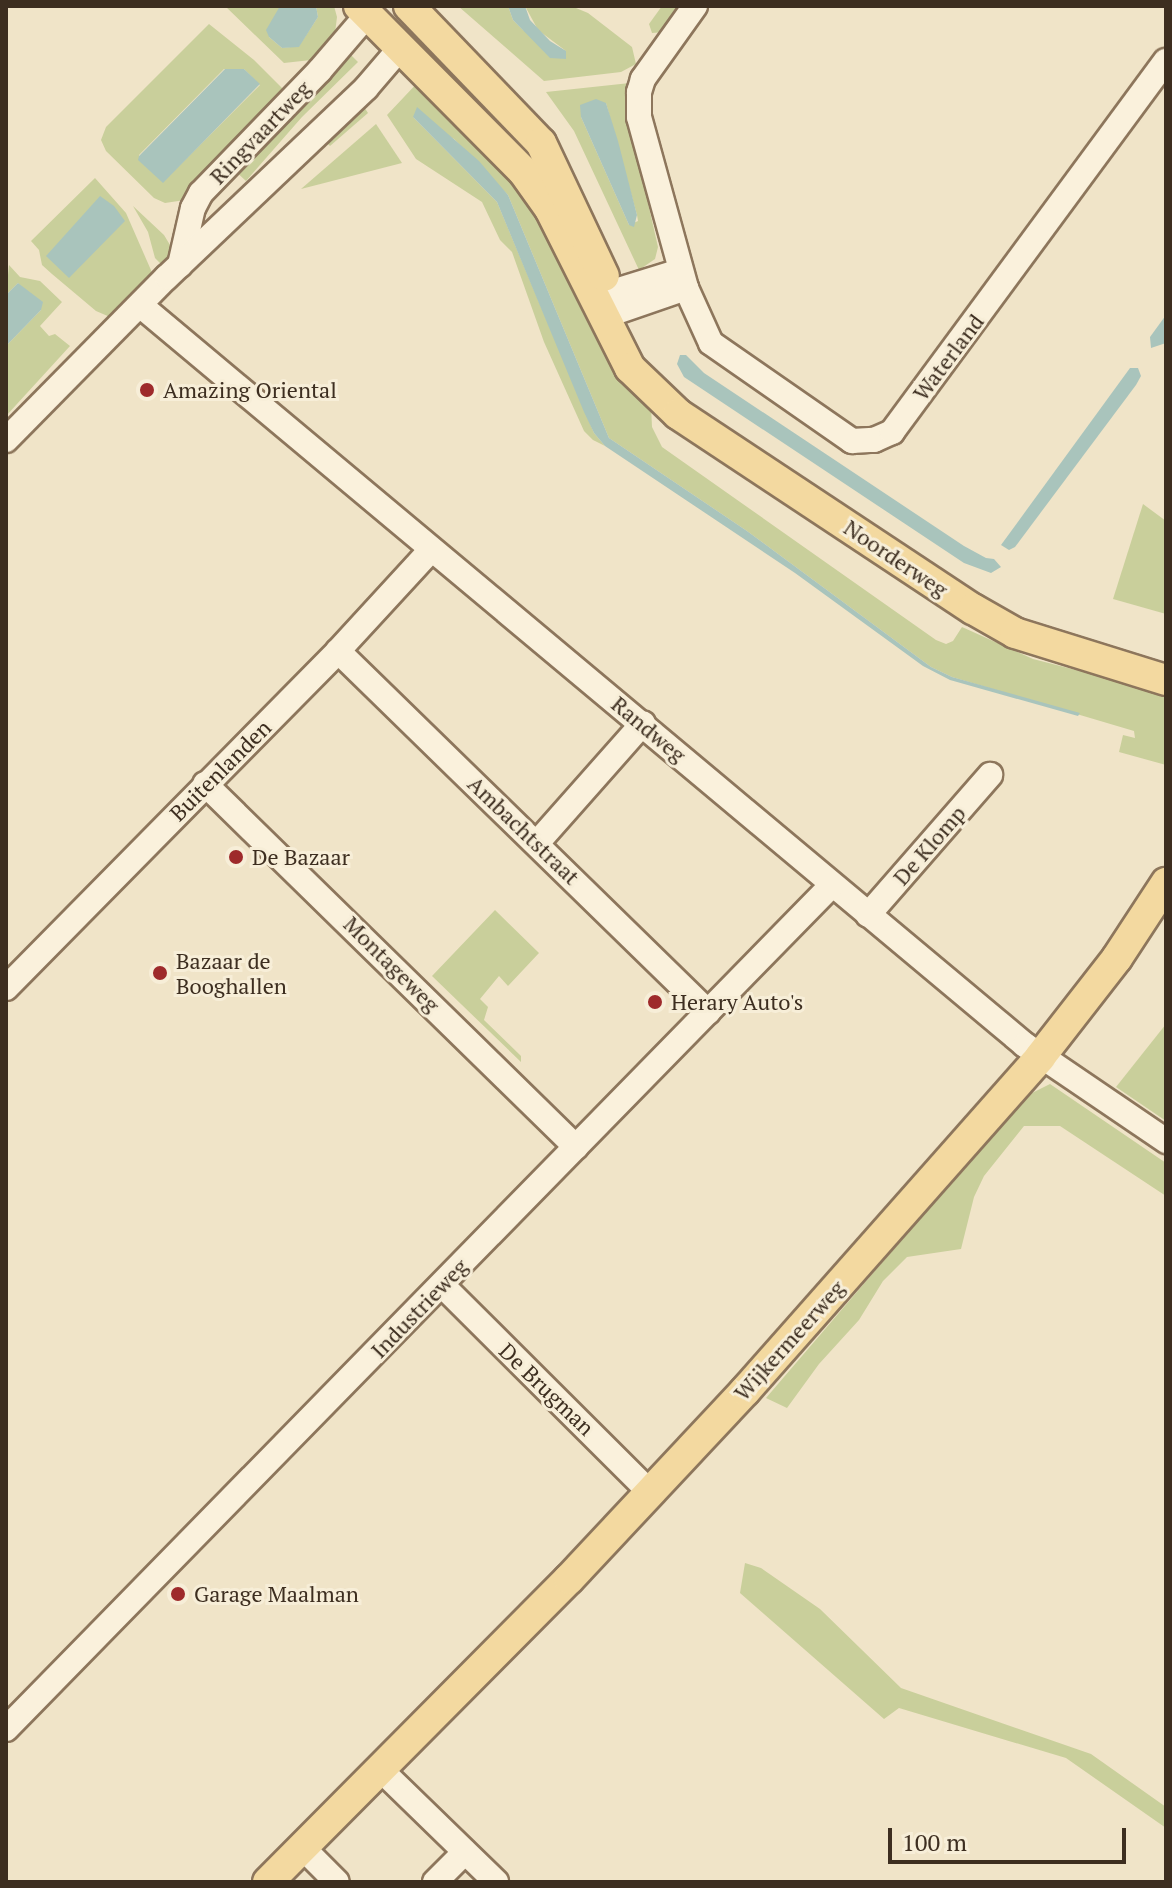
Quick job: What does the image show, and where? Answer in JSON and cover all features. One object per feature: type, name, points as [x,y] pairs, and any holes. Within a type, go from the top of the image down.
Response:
[{"type":"main road","name":"Noorderweg","points":[[368,9],[523,171],[550,209],[606,305],[650,389],[678,414],[1001,625],[1057,649],[1166,680]]},
{"type":"main road","name":"Noorderweg","points":[[402,46],[424,11],[541,143],[606,305]]},
{"type":"main road","name":"Wijkermeerweg","points":[[268,1882],[651,1493],[1040,1057],[1117,958],[1166,883]]},
{"type":"street","name":"Waterland","points":[[695,6],[643,79],[639,92],[639,117],[683,279],[711,343],[852,441],[874,440],[892,432],[1166,61]]},
{"type":"street","name":"Ringvaartweg","points":[[180,265],[193,208],[201,193],[320,70],[368,9]]},
{"type":"street","name":"Ringvaartweg","points":[[6,440],[180,265],[366,88],[402,46]]},
{"type":"street","points":[[606,305],[683,279]]},
{"type":"street","name":"Randweg","points":[[140,305],[1040,1057],[1166,1141]]},
{"type":"street","name":"Buitenlanden","points":[[6,988],[338,651],[431,550]]},
{"type":"street","name":"Ambachtstraat","points":[[338,651],[708,1012]]},
{"type":"street","points":[[537,843],[643,723]]},
{"type":"street","name":"De Klomp","points":[[868,915],[990,775]]},
{"type":"street","name":"Montageweg","points":[[205,784],[576,1147]]},
{"type":"street","name":"Industrieweg","points":[[6,1729],[832,885]]},
{"type":"street","name":"De Brugman","points":[[442,1285],[651,1493]]},
{"type":"street","points":[[380,1769],[496,1882]]},
{"type":"street","points":[[302,1847],[337,1882]]},
{"type":"street","points":[[435,1882],[465,1852]]},
{"type":"green space","points":[[225,6],[280,6],[269,37],[282,48],[299,46],[318,17],[316,6],[334,6],[337,17],[335,33],[326,47],[311,60],[284,63]]},
{"type":"green space","points":[[458,6],[508,6],[513,20],[523,30],[566,51],[538,30],[525,6],[576,8],[588,13],[632,47],[636,64],[621,72],[544,81]]},
{"type":"green space","points":[[662,6],[687,6],[665,32],[652,33],[649,24]]},
{"type":"green space","points":[[209,24],[254,60],[290,96],[185,200],[165,203],[154,198],[106,151],[101,140],[106,127]],"holes":[[[224,69],[244,69],[260,85],[163,182],[139,160],[139,155]]]},
{"type":"green space","points":[[347,51],[358,62],[302,117],[246,181],[232,168]]},
{"type":"green space","points":[[421,79],[547,219],[651,406],[652,427],[662,447],[936,640],[946,644],[953,641],[962,627],[1033,659],[1166,693],[1166,765],[1119,752],[1123,735],[1135,738],[1134,731],[952,677],[931,667],[747,531],[609,438],[508,195],[454,139],[413,117],[497,202],[594,433],[605,446],[593,440],[584,431],[544,342],[512,252],[500,240],[482,202],[416,159],[387,115]]},
{"type":"green space","points":[[630,83],[635,146],[658,247],[655,259],[639,270],[574,131],[546,92]],"holes":[[[606,103],[638,221],[629,225],[581,117]]]},
{"type":"green space","points":[[362,104],[368,113],[330,146],[325,141]]},
{"type":"green space","points":[[376,124],[402,163],[301,189]]},
{"type":"green space","points":[[95,178],[126,213],[154,277],[110,317],[96,311],[42,265],[39,250],[31,241]]},
{"type":"green space","points":[[133,206],[164,235],[170,245],[171,258],[165,268],[155,258],[148,232]]},
{"type":"green space","points":[[9,265],[20,277],[40,281],[62,302],[40,326],[49,336],[55,334],[70,346],[6,416],[6,346],[41,310],[18,283],[6,295]]},
{"type":"green space","points":[[1143,504],[1166,521],[1166,614],[1113,599]]},
{"type":"green space","points":[[495,910],[539,953],[508,986],[499,976],[480,999],[488,1007],[484,1020],[521,1056],[521,1062],[432,976]]},
{"type":"green space","points":[[1166,1024],[1166,1121],[1116,1087]]},
{"type":"green space","points":[[1050,1084],[1166,1163],[1166,1196],[1060,1126],[1024,1126],[984,1176],[974,1197],[961,1249],[907,1257],[883,1281],[859,1320],[819,1364],[787,1408],[766,1398],[1024,1097]]},
{"type":"green space","points":[[745,1563],[761,1568],[820,1609],[901,1688],[1091,1754],[1166,1807],[1166,1828],[1066,1758],[899,1708],[884,1719],[740,1593]]},
{"type":"water","points":[[280,6],[316,6],[318,17],[299,47],[282,48],[269,37],[266,30]]},
{"type":"water","points":[[508,6],[525,6],[530,20],[550,41],[566,51],[566,59],[550,58],[513,20]]},
{"type":"water","points":[[225,69],[244,69],[260,84],[163,183],[138,160],[139,156]]},
{"type":"water","points":[[596,99],[606,103],[618,141],[637,215],[634,227],[629,225],[581,117],[580,105]]},
{"type":"water","points":[[417,107],[479,161],[508,195],[609,438],[747,531],[931,667],[952,677],[1080,713],[1078,716],[950,680],[923,666],[795,573],[605,446],[594,433],[584,412],[497,202],[413,117]]},
{"type":"water","points":[[100,196],[114,206],[125,221],[69,278],[46,256]]},
{"type":"water","points":[[18,283],[43,302],[41,310],[6,346],[6,295]]},
{"type":"water","points":[[1166,315],[1166,343],[1151,348],[1150,337]]},
{"type":"water","points":[[680,355],[686,355],[704,373],[964,546],[994,559],[1001,567],[991,573],[964,563],[684,377],[677,364]]},
{"type":"water","points":[[1130,368],[1138,368],[1141,376],[1136,385],[1015,547],[1009,550],[1001,545]]},
{"type":"place","name":"Amazing Oriental","points":[[147,390]]},
{"type":"place","name":"De Bazaar","points":[[236,857]]},
{"type":"place","name":"Bazaar de Booghallen","points":[[160,973]]},
{"type":"place","name":"Herary Auto's","points":[[655,1002]]},
{"type":"place","name":"Garage Maalman","points":[[178,1594]]}]
